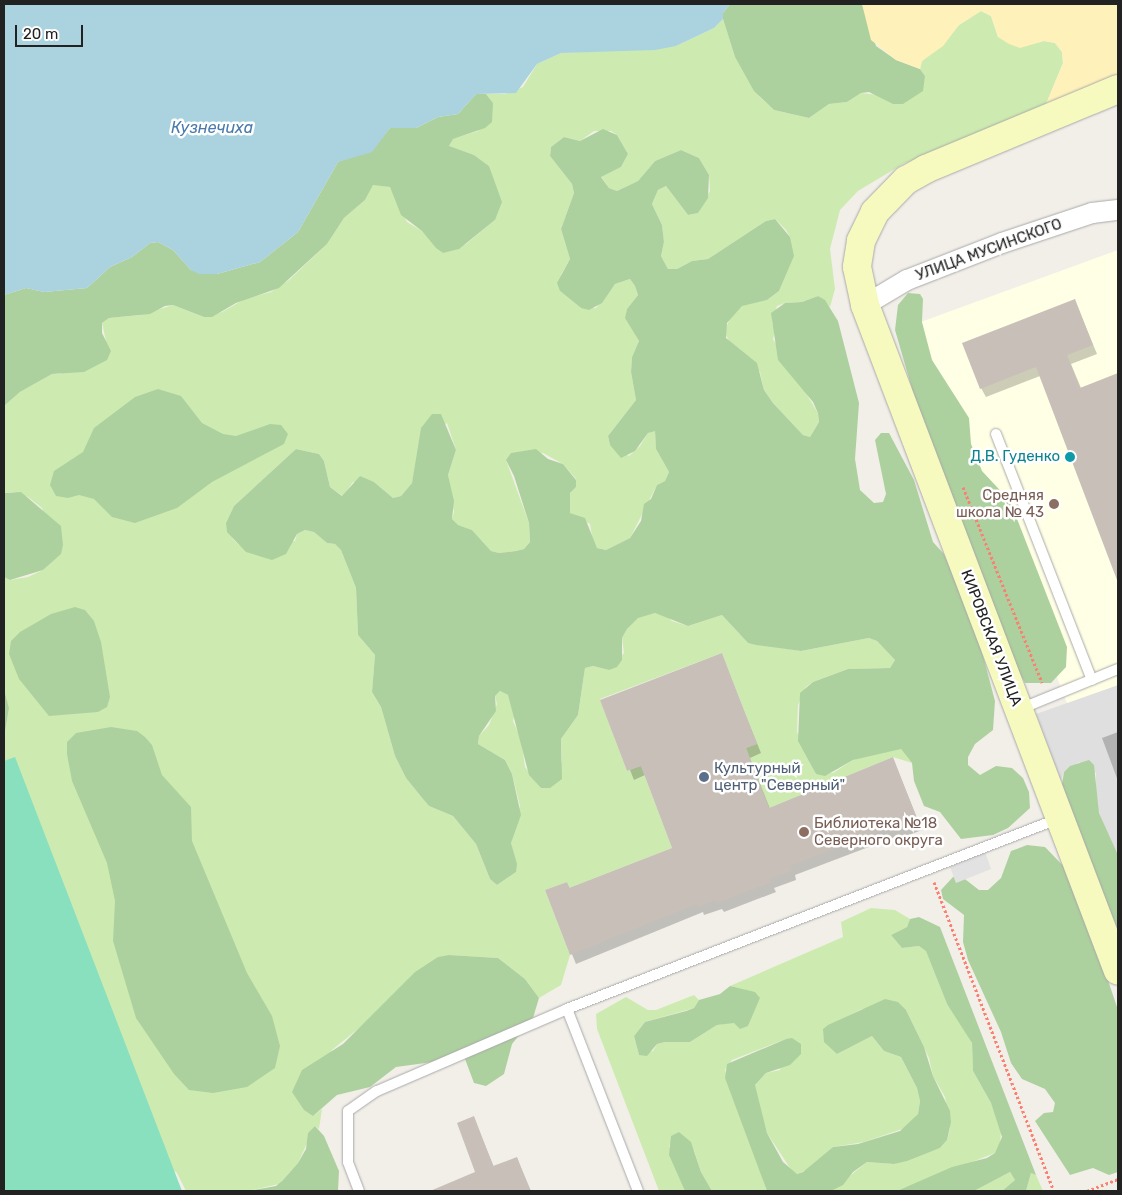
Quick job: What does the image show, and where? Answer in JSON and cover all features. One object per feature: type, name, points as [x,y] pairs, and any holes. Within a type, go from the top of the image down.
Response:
[{"type":"street","name":"КИРОВСКАЯ УЛИЦА","points":[[1116,958],[864,305],[857,267],[859,248],[875,212],[891,193],[926,169],[1118,89]]},
{"type":"street","name":"УЛИЦА МУСИНСКОГО","points":[[864,305],[907,280],[1002,243],[1092,213],[1118,210]]},
{"type":"lane","points":[[996,434],[1092,680]]},
{"type":"lane","points":[[1019,710],[1118,670]]},
{"type":"lane","points":[[358,1191],[348,1162],[348,1111],[377,1091],[567,1009],[1061,818]]},
{"type":"lane","points":[[567,1009],[638,1191]]},
{"type":"path","points":[[960,479],[1047,698]]},
{"type":"path","points":[[928,868],[1054,1191]]},
{"type":"path","points":[[1087,1191],[1118,1179]]},
{"type":"shaded area","name":"Средняя школа № 43","points":[[1118,250],[1118,685],[1067,703],[918,323]]},
{"type":"shaded area","points":[[1118,685],[1118,855],[1110,841],[1096,805],[1096,773],[1079,762],[1064,772],[1061,781],[1036,714]]},
{"type":"shaded area","points":[[985,852],[991,869],[956,883],[950,867]]},
{"type":"green space","points":[[730,4],[862,4],[876,46],[896,60],[920,69],[925,76],[923,91],[903,104],[893,104],[869,92],[861,93],[847,102],[829,104],[809,118],[774,110],[754,91],[735,57],[723,19],[723,13]]},
{"type":"green space","points":[[981,11],[991,16],[998,37],[1032,44],[1044,41],[1055,43],[1062,52],[1063,63],[1046,104],[903,164],[858,191],[840,210],[830,249],[835,289],[830,307],[818,296],[802,302],[785,303],[777,306],[772,322],[775,331],[773,339],[818,413],[819,422],[810,437],[803,435],[773,403],[764,390],[760,372],[731,345],[724,331],[731,317],[742,305],[767,300],[779,291],[791,262],[790,237],[786,230],[775,219],[766,221],[708,259],[692,261],[677,269],[668,269],[661,256],[664,242],[662,225],[652,204],[658,190],[666,186],[688,215],[698,213],[710,191],[709,175],[699,158],[681,150],[655,161],[638,181],[617,191],[609,188],[601,176],[621,167],[628,154],[617,135],[611,131],[594,131],[580,141],[564,137],[551,147],[550,156],[572,184],[574,193],[561,229],[570,259],[561,275],[560,291],[581,308],[596,308],[615,284],[630,279],[638,295],[627,309],[626,318],[639,341],[632,357],[631,372],[636,400],[608,436],[610,445],[629,456],[640,446],[648,433],[655,430],[656,449],[669,472],[665,481],[657,485],[630,538],[606,550],[597,548],[593,542],[590,524],[570,513],[570,493],[576,487],[576,479],[563,464],[543,453],[506,460],[529,523],[530,542],[524,549],[516,551],[499,553],[491,551],[472,530],[457,525],[452,519],[454,512],[448,475],[456,450],[447,423],[420,445],[412,483],[401,496],[393,498],[374,482],[353,482],[343,496],[330,487],[324,461],[319,454],[296,449],[234,506],[226,523],[233,539],[239,545],[295,541],[297,534],[305,530],[314,532],[327,543],[335,544],[341,550],[356,588],[358,635],[375,655],[372,692],[381,707],[395,756],[406,778],[429,806],[453,816],[476,844],[490,879],[497,885],[516,872],[511,843],[520,806],[512,774],[505,760],[478,744],[479,736],[489,725],[497,704],[495,696],[500,691],[508,695],[515,712],[513,721],[521,739],[525,767],[541,788],[562,762],[561,739],[578,715],[585,668],[593,666],[609,670],[624,653],[622,638],[638,617],[655,613],[664,614],[672,621],[688,626],[722,615],[748,643],[801,651],[869,638],[877,641],[895,660],[890,668],[848,669],[813,682],[806,687],[798,705],[797,732],[816,774],[833,773],[853,760],[892,748],[901,749],[912,763],[893,757],[769,808],[746,748],[757,744],[722,653],[600,699],[627,771],[641,766],[672,848],[569,888],[567,882],[545,890],[570,955],[561,985],[539,998],[525,979],[498,958],[449,955],[332,1050],[313,1116],[322,1109],[319,1129],[315,1126],[298,1163],[279,1184],[249,1191],[186,1191],[177,1173],[4,1029],[4,738],[9,708],[4,689],[4,577],[10,580],[28,577],[43,570],[60,554],[42,508],[28,497],[13,492],[4,493],[4,406],[20,392],[52,374],[60,374],[106,341],[102,323],[109,318],[141,315],[173,305],[204,317],[222,312],[245,299],[271,292],[289,280],[327,244],[344,218],[365,200],[373,184],[390,187],[407,222],[422,231],[443,253],[466,244],[495,220],[489,166],[474,155],[449,147],[452,139],[478,131],[493,103],[486,94],[506,94],[523,87],[537,64],[561,53],[676,46],[714,28],[723,19],[735,57],[760,97],[774,110],[809,118],[829,104],[847,102],[861,93],[878,95],[925,76],[920,69],[922,61],[959,25]]},
{"type":"green space","points":[[476,94],[486,94],[493,103],[492,122],[485,128],[453,139],[449,146],[474,155],[489,166],[502,202],[495,220],[459,249],[443,253],[436,248],[422,231],[401,215],[390,187],[373,185],[365,200],[344,218],[327,244],[279,288],[236,303],[212,317],[204,317],[173,305],[165,306],[150,314],[109,318],[102,323],[102,333],[111,351],[107,360],[84,372],[52,374],[20,392],[4,406],[4,295],[26,288],[44,292],[87,288],[110,267],[132,257],[150,243],[158,242],[173,250],[191,270],[217,274],[260,262],[298,232],[338,162],[376,145],[390,128],[416,128],[438,117],[458,114]]},
{"type":"green space","points":[[603,129],[617,135],[628,154],[621,167],[601,177],[609,188],[617,191],[638,181],[655,161],[681,150],[699,158],[709,175],[708,198],[698,213],[688,215],[666,186],[658,190],[652,204],[662,225],[664,242],[661,256],[668,269],[677,269],[692,261],[708,259],[766,221],[775,219],[790,237],[794,256],[779,291],[767,300],[742,306],[727,323],[726,338],[757,363],[764,390],[773,403],[803,435],[810,437],[819,422],[818,413],[813,402],[778,360],[771,313],[785,303],[802,302],[818,296],[825,300],[838,321],[859,403],[855,459],[860,490],[874,503],[883,502],[886,494],[875,440],[881,433],[889,433],[914,480],[933,542],[944,554],[961,593],[978,637],[995,701],[993,730],[975,744],[968,757],[968,765],[980,775],[996,766],[1012,768],[1023,778],[1029,792],[1030,808],[1008,828],[993,835],[961,839],[940,812],[924,806],[914,781],[912,763],[901,749],[853,760],[825,776],[816,774],[798,741],[800,693],[813,682],[848,669],[890,668],[895,660],[877,641],[869,638],[801,651],[748,643],[722,615],[688,626],[655,613],[638,618],[627,629],[622,638],[622,660],[617,667],[609,670],[593,666],[585,668],[578,715],[561,739],[562,779],[550,788],[541,788],[529,775],[508,695],[500,691],[495,696],[496,711],[479,736],[478,744],[505,760],[512,774],[521,815],[511,843],[517,864],[516,872],[497,885],[490,879],[476,844],[453,816],[429,806],[406,778],[395,756],[381,707],[372,692],[375,655],[358,635],[356,588],[341,550],[335,544],[327,543],[314,532],[305,530],[297,534],[286,554],[272,560],[246,552],[227,532],[226,523],[234,506],[296,449],[319,454],[324,461],[330,487],[342,496],[360,476],[374,482],[393,498],[401,496],[412,483],[421,428],[432,414],[441,414],[456,450],[448,475],[454,501],[452,519],[458,525],[472,530],[491,551],[499,553],[516,551],[524,549],[530,542],[529,523],[514,476],[506,460],[511,453],[536,449],[548,459],[563,464],[576,480],[576,487],[570,493],[570,513],[585,518],[597,548],[606,550],[630,538],[641,521],[644,504],[651,499],[657,485],[665,481],[669,472],[656,449],[655,431],[648,433],[635,451],[621,458],[610,445],[608,436],[636,400],[631,372],[632,357],[639,341],[625,318],[627,309],[638,295],[630,279],[615,284],[602,303],[589,310],[581,308],[560,291],[557,283],[570,259],[561,229],[574,193],[572,184],[550,156],[551,147],[564,137],[580,141]]},
{"type":"green space","points":[[908,293],[920,294],[923,299],[922,322],[932,360],[969,418],[971,444],[982,471],[1010,501],[1067,647],[1066,667],[1051,683],[1025,683],[1017,668],[915,399],[895,330],[898,305]]},
{"type":"green space","points":[[158,389],[181,396],[202,423],[223,434],[236,436],[270,424],[281,425],[288,434],[284,444],[212,482],[177,508],[135,523],[112,517],[94,499],[79,495],[68,498],[56,496],[50,485],[54,471],[83,452],[94,428],[135,397]]},
{"type":"green space","points":[[21,492],[61,526],[63,545],[61,554],[43,570],[10,580],[4,577],[4,493]]},
{"type":"green space","points":[[75,607],[85,610],[94,621],[101,642],[110,697],[107,707],[98,712],[49,716],[19,679],[9,654],[11,641],[20,632],[51,614]]},
{"type":"green space","points":[[4,689],[9,708],[4,738]]},
{"type":"green space","points":[[111,727],[137,731],[145,737],[152,745],[162,775],[191,807],[192,841],[247,973],[272,1016],[280,1046],[275,1068],[247,1087],[213,1093],[189,1090],[174,1074],[136,1018],[113,941],[115,901],[107,863],[72,781],[67,754],[67,742],[76,733]]},
{"type":"green space","points":[[15,757],[182,1191],[4,1191],[4,761]]},
{"type":"green space","points":[[1089,760],[1094,765],[1099,813],[1118,855],[1118,928],[1113,926],[1061,790],[1064,772],[1070,766]]},
{"type":"green space","points":[[1027,845],[1045,847],[1073,876],[1118,1010],[1118,1172],[1109,1175],[1093,1168],[1070,1175],[1035,1121],[1044,1113],[1053,1112],[1055,1103],[1045,1089],[1022,1079],[1011,1063],[1001,1032],[968,960],[963,942],[964,915],[943,899],[941,890],[953,877],[961,876],[979,890],[988,890],[1001,878],[1011,851]]},
{"type":"green space","points":[[871,908],[895,910],[910,919],[907,927],[891,935],[902,948],[919,946],[926,950],[947,1004],[969,1035],[972,1044],[973,1071],[991,1103],[1001,1130],[1000,1146],[995,1153],[897,1191],[831,1191],[867,1162],[894,1164],[940,1148],[947,1140],[950,1128],[945,1097],[933,1076],[929,1058],[906,1010],[862,1009],[834,1023],[837,1054],[872,1036],[884,1051],[901,1057],[917,1088],[920,1101],[918,1114],[905,1128],[864,1142],[833,1147],[809,1169],[797,1174],[792,1171],[767,1133],[755,1093],[755,1085],[766,1073],[780,1070],[786,1039],[732,1060],[725,1070],[767,1191],[712,1191],[701,1172],[694,1150],[669,1145],[685,1191],[659,1191],[597,1029],[596,1014],[626,997],[648,1010],[656,1010],[694,995],[699,1000],[694,1008],[645,1022],[634,1036],[639,1055],[653,1051],[657,1044],[665,1042],[690,1042],[717,1025],[734,1022],[748,1026],[756,1005],[747,991],[730,986],[843,937],[841,922]]},
{"type":"green space","points":[[919,917],[940,927],[1036,1175],[1031,1173],[1026,1191],[1002,1191],[1015,1180],[1010,1172],[974,1191],[897,1191],[952,1167],[987,1158],[995,1153],[1002,1137],[991,1103],[973,1071],[972,1043],[947,1004],[926,951],[919,946],[902,948],[891,935],[907,927],[910,919]]},
{"type":"green space","points":[[449,955],[498,958],[525,979],[539,998],[533,1018],[512,1044],[504,1074],[486,1086],[474,1083],[465,1059],[454,1054],[433,1062],[396,1067],[370,1087],[337,1095],[313,1116],[304,1110],[292,1092],[302,1070],[343,1044],[415,972],[438,957]]},
{"type":"green space","points":[[730,986],[755,992],[760,998],[748,1026],[740,1029],[734,1023],[717,1025],[690,1042],[665,1042],[657,1044],[647,1056],[639,1055],[634,1036],[645,1022],[694,1008],[699,1000],[720,994]]},
{"type":"green space","points":[[885,999],[898,1002],[906,1010],[924,1047],[933,1076],[950,1111],[951,1122],[947,1140],[940,1148],[907,1161],[894,1164],[867,1162],[853,1172],[843,1185],[831,1191],[767,1191],[725,1078],[727,1064],[786,1039],[792,1038],[801,1044],[801,1054],[790,1065],[766,1073],[755,1085],[767,1133],[783,1162],[797,1174],[803,1172],[833,1147],[858,1144],[900,1131],[918,1114],[920,1101],[917,1088],[901,1057],[884,1051],[872,1036],[837,1054],[824,1042],[823,1029],[828,1025]]},
{"type":"green space","points":[[315,1126],[324,1136],[339,1171],[338,1191],[249,1191],[276,1186],[282,1181],[298,1163],[306,1149],[308,1133]]},
{"type":"green space","points":[[679,1132],[691,1142],[701,1172],[712,1191],[685,1191],[669,1155],[671,1136]]},
{"type":"green space","points":[[1010,1172],[1015,1180],[1002,1191],[974,1191]]},
{"type":"green space","points":[[1031,1173],[1036,1175],[1043,1191],[1026,1191]]},
{"type":"sand","points":[[862,4],[1118,4],[1118,75],[1046,104],[1063,63],[1062,52],[1055,43],[1044,41],[1020,48],[1009,44],[998,37],[991,16],[981,11],[959,25],[943,46],[922,61],[920,69],[896,60],[871,40]]},
{"type":"water","name":"Кузнечиха","points":[[4,4],[730,4],[723,13],[723,19],[714,28],[676,46],[655,50],[561,53],[537,64],[516,93],[476,94],[458,114],[438,117],[416,128],[390,128],[372,152],[338,162],[298,232],[260,262],[217,274],[199,274],[191,270],[173,250],[158,242],[150,243],[132,257],[110,267],[87,288],[44,292],[26,288],[4,295]]},
{"type":"building","points":[[1075,299],[1093,345],[1067,355],[1080,388],[1118,373],[1117,580],[1036,367],[980,389],[962,343]]},
{"type":"building","points":[[722,653],[757,744],[746,748],[769,808],[893,757],[918,821],[890,832],[889,828],[790,866],[792,871],[770,879],[772,882],[717,903],[716,900],[698,907],[697,904],[570,955],[545,890],[567,882],[569,888],[672,848],[641,766],[627,771],[600,700]]},
{"type":"building","points":[[474,1116],[493,1166],[517,1157],[530,1191],[430,1191],[475,1172],[457,1123]]},
{"type":"place","name":"Д.В. Гуденко","points":[[1070,457]]},
{"type":"place","name":"Средняя школа № 43","points":[[1054,504]]},
{"type":"place","name":"Культурный центр \"Северный\"","points":[[704,777]]},
{"type":"place","name":"Библиотека №18 Северного округа","points":[[804,832]]}]
